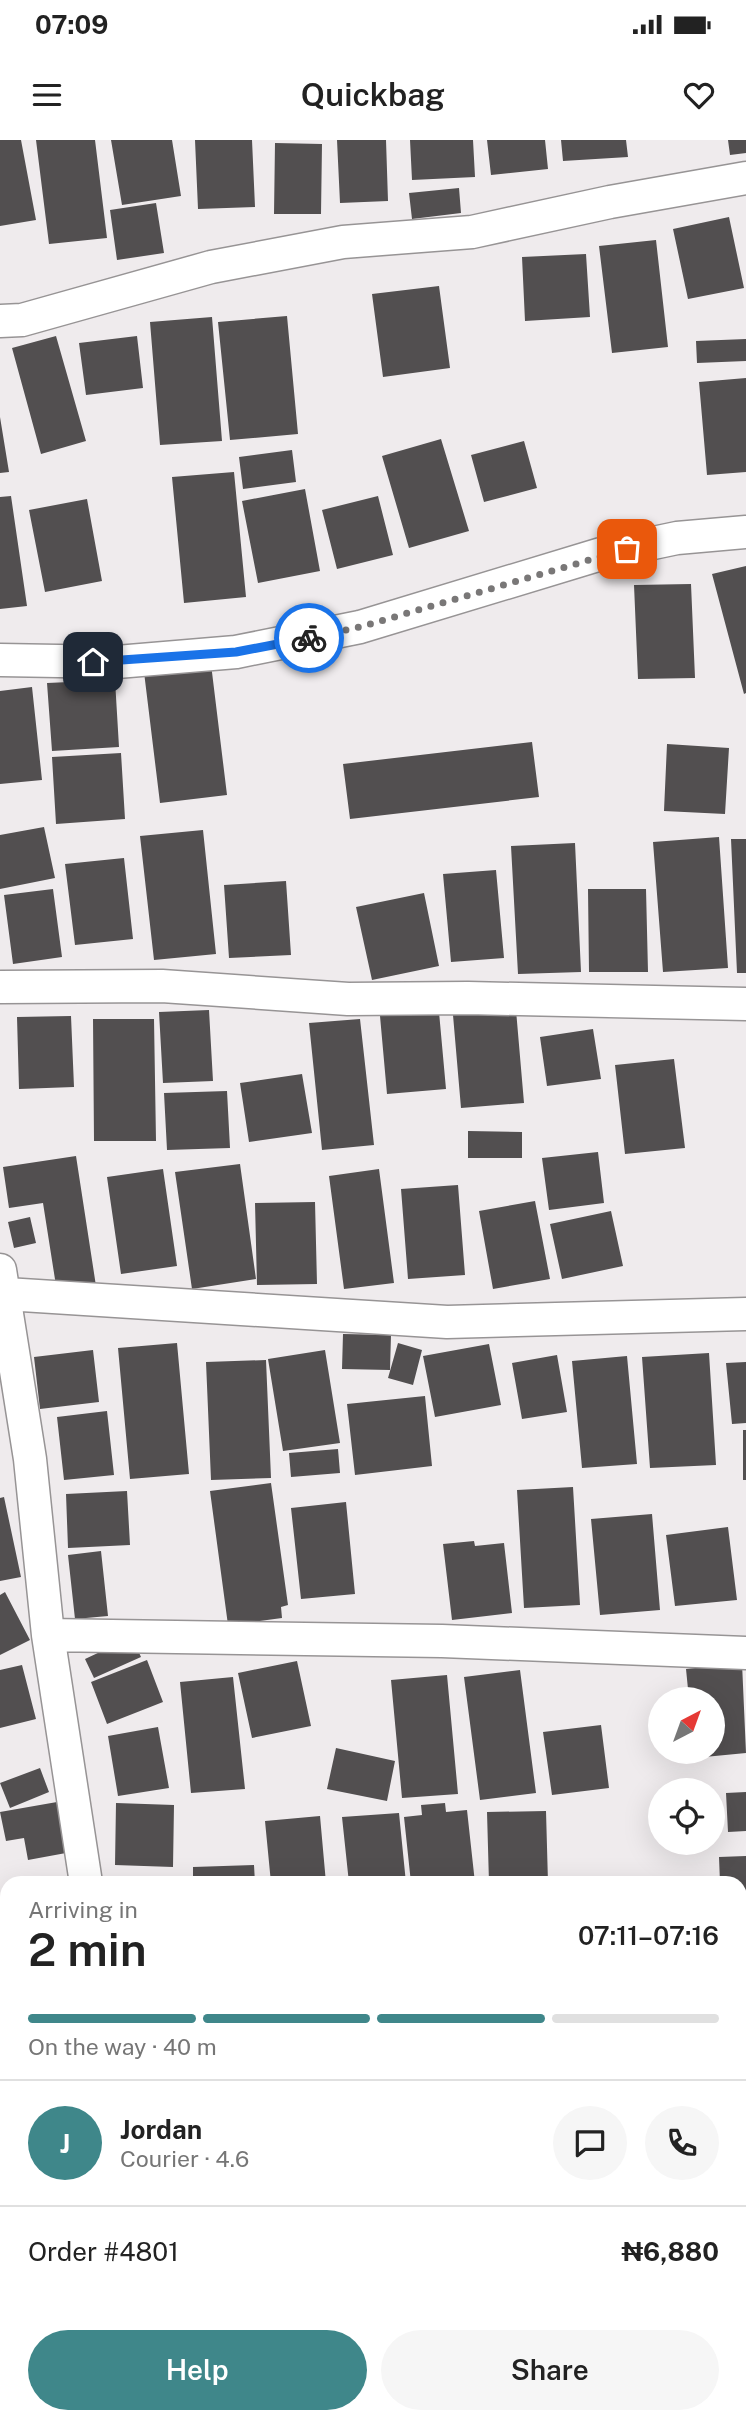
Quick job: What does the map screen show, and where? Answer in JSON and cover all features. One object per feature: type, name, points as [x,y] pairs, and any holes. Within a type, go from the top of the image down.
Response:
[{"type":"street","points":[[0,321],[22,320],[211,267],[343,242],[472,232],[610,202],[746,178]]},
{"type":"street","points":[[0,660],[117,662],[236,652],[360,627],[601,554],[677,538],[746,532]]},
{"type":"street","points":[[0,987],[162,986],[348,999],[468,998],[746,1004]]},
{"type":"street","points":[[85,1876],[48,1635],[30,1459],[3,1282],[447,1322],[746,1314]]},
{"type":"street","points":[[48,1635],[442,1641],[746,1653]]},
{"type":"building","points":[[0,140],[21,140],[36,220],[0,226]]},
{"type":"building","points":[[36,140],[95,140],[107,238],[49,244]]},
{"type":"building","points":[[111,140],[172,140],[181,196],[122,205]]},
{"type":"building","points":[[195,140],[252,140],[255,207],[198,209]]},
{"type":"building","points":[[337,140],[386,140],[388,201],[340,203]]},
{"type":"building","points":[[410,140],[473,140],[475,177],[412,180]]},
{"type":"building","points":[[487,140],[545,140],[548,169],[491,175]]},
{"type":"building","points":[[561,140],[626,140],[628,157],[563,161]]},
{"type":"building","points":[[728,140],[746,140],[746,153],[730,155]]},
{"type":"building","points":[[275,143],[322,144],[321,214],[274,214]]},
{"type":"building","points":[[459,188],[461,213],[412,219],[409,193]]},
{"type":"building","points":[[156,203],[164,253],[117,260],[110,210]]},
{"type":"building","points":[[729,217],[744,288],[688,299],[673,229]]},
{"type":"building","points":[[656,240],[668,347],[612,353],[599,246]]},
{"type":"building","points":[[586,254],[590,317],[525,321],[522,257]]},
{"type":"building","points":[[439,286],[450,368],[383,377],[372,294]]},
{"type":"building","points":[[287,316],[298,434],[230,440],[218,322]]},
{"type":"building","points":[[212,317],[222,441],[160,445],[150,322]]},
{"type":"building","points":[[56,336],[86,441],[41,454],[12,348]]},
{"type":"building","points":[[137,336],[143,388],[86,395],[79,343]]},
{"type":"building","points":[[746,339],[746,361],[697,363],[696,341]]},
{"type":"building","points":[[746,378],[746,472],[707,475],[699,382]]},
{"type":"building","points":[[0,417],[9,472],[0,473]]},
{"type":"building","points":[[441,439],[469,531],[409,548],[382,456]]},
{"type":"building","points":[[524,441],[537,488],[484,502],[471,455]]},
{"type":"building","points":[[292,450],[296,482],[243,489],[239,457]]},
{"type":"building","points":[[234,472],[246,597],[184,603],[172,477]]},
{"type":"building","points":[[305,489],[320,571],[258,583],[242,501]]},
{"type":"building","points":[[11,496],[27,606],[0,609],[0,497]]},
{"type":"building","points":[[378,496],[393,555],[337,569],[322,510]]},
{"type":"building","points":[[87,499],[102,581],[45,592],[29,510]]},
{"type":"building","points":[[746,566],[746,693],[744,694],[712,574]]},
{"type":"building","points":[[691,584],[695,678],[638,679],[634,585]]},
{"type":"building","points":[[211,664],[227,795],[160,803],[144,672]]},
{"type":"building","points":[[115,680],[119,747],[52,751],[47,683]]},
{"type":"building","points":[[32,687],[42,780],[0,784],[0,691]]},
{"type":"building","points":[[532,742],[539,797],[350,819],[343,764]]},
{"type":"building","points":[[667,744],[729,748],[725,814],[664,811]]},
{"type":"building","points":[[121,753],[125,819],[56,824],[52,757]]},
{"type":"building","points":[[44,827],[55,878],[0,889],[0,835]]},
{"type":"building","points":[[203,830],[216,954],[154,960],[140,836]]},
{"type":"building","points":[[719,837],[728,968],[663,972],[653,842]]},
{"type":"building","points":[[731,839],[746,839],[746,973],[737,973]]},
{"type":"building","points":[[575,843],[581,972],[518,974],[511,846]]},
{"type":"building","points":[[124,858],[133,939],[75,945],[65,864]]},
{"type":"building","points":[[496,870],[504,958],[451,962],[443,874]]},
{"type":"building","points":[[286,881],[291,955],[229,958],[224,885]]},
{"type":"building","points":[[53,889],[62,957],[13,964],[4,895]]},
{"type":"building","points":[[588,889],[646,889],[648,972],[589,972]]},
{"type":"building","points":[[424,893],[439,966],[372,980],[356,907]]},
{"type":"building","points":[[209,1010],[213,1081],[163,1083],[159,1012]]},
{"type":"building","points":[[516,1010],[524,1103],[461,1108],[453,1015]]},
{"type":"building","points":[[439,1012],[446,1089],[387,1094],[380,1016]]},
{"type":"building","points":[[71,1016],[74,1087],[19,1089],[17,1017]]},
{"type":"building","points":[[93,1019],[154,1019],[156,1141],[94,1141]]},
{"type":"building","points":[[360,1019],[374,1145],[322,1150],[309,1023]]},
{"type":"building","points":[[593,1029],[601,1079],[547,1086],[540,1037]]},
{"type":"building","points":[[674,1059],[685,1148],[625,1154],[615,1065]]},
{"type":"building","points":[[302,1074],[312,1133],[249,1142],[240,1083]]},
{"type":"building","points":[[227,1091],[230,1148],[167,1150],[164,1093]]},
{"type":"building","points":[[468,1131],[522,1132],[522,1158],[468,1158]]},
{"type":"building","points":[[598,1152],[604,1203],[549,1210],[542,1158]]},
{"type":"building","points":[[76,1156],[96,1286],[57,1292],[43,1203],[9,1208],[3,1167]]},
{"type":"building","points":[[240,1164],[256,1279],[192,1289],[175,1172]]},
{"type":"building","points":[[163,1169],[177,1266],[121,1274],[107,1177]]},
{"type":"building","points":[[379,1169],[394,1283],[344,1289],[329,1176]]},
{"type":"building","points":[[458,1185],[465,1275],[408,1279],[401,1189]]},
{"type":"building","points":[[535,1201],[550,1279],[493,1289],[479,1211]]},
{"type":"building","points":[[315,1202],[317,1284],[257,1285],[255,1203]]},
{"type":"building","points":[[611,1211],[623,1266],[562,1279],[550,1224]]},
{"type":"building","points":[[30,1217],[36,1243],[14,1248],[8,1222]]},
{"type":"building","points":[[343,1334],[391,1335],[390,1370],[342,1369]]},
{"type":"building","points":[[177,1343],[189,1474],[130,1479],[118,1348]]},
{"type":"building","points":[[398,1343],[422,1350],[413,1385],[388,1378]]},
{"type":"building","points":[[489,1344],[501,1405],[435,1417],[423,1356]]},
{"type":"building","points":[[93,1350],[99,1402],[40,1409],[34,1357]]},
{"type":"building","points":[[325,1350],[340,1443],[283,1451],[268,1359]]},
{"type":"building","points":[[709,1353],[716,1465],[650,1468],[642,1357]]},
{"type":"building","points":[[557,1355],[567,1412],[522,1419],[512,1363]]},
{"type":"building","points":[[627,1356],[637,1464],[582,1468],[572,1361]]},
{"type":"building","points":[[266,1360],[271,1478],[211,1480],[206,1362]]},
{"type":"building","points":[[746,1362],[746,1423],[732,1424],[726,1363]]},
{"type":"building","points":[[425,1396],[432,1466],[355,1475],[347,1404]]},
{"type":"building","points":[[107,1411],[114,1475],[64,1480],[57,1417]]},
{"type":"building","points":[[743,1430],[746,1430],[746,1480],[743,1480]]},
{"type":"building","points":[[338,1449],[340,1473],[291,1477],[289,1453]]},
{"type":"building","points":[[271,1483],[288,1605],[281,1607],[282,1618],[228,1625],[210,1491]]},
{"type":"building","points":[[573,1487],[580,1605],[524,1608],[517,1490]]},
{"type":"building","points":[[127,1491],[130,1545],[68,1548],[66,1494]]},
{"type":"building","points":[[4,1497],[21,1577],[0,1581],[0,1498]]},
{"type":"building","points":[[346,1502],[355,1594],[301,1599],[291,1508]]},
{"type":"building","points":[[652,1514],[660,1610],[600,1615],[591,1519]]},
{"type":"building","points":[[728,1527],[737,1600],[675,1606],[666,1535]]},
{"type":"building","points":[[474,1541],[475,1546],[504,1543],[512,1613],[452,1620],[443,1544]]},
{"type":"building","points":[[101,1551],[108,1616],[75,1619],[68,1555]]},
{"type":"building","points":[[5,1592],[30,1640],[0,1655],[0,1595]]},
{"type":"building","points":[[132,1637],[141,1657],[94,1678],[85,1659]]},
{"type":"building","points":[[147,1660],[163,1702],[107,1724],[91,1682]]},
{"type":"building","points":[[297,1661],[311,1726],[252,1738],[238,1673]]},
{"type":"building","points":[[742,1663],[746,1753],[725,1755],[725,1687],[688,1687],[686,1669]]},
{"type":"building","points":[[22,1665],[36,1719],[0,1728],[0,1670]]},
{"type":"building","points":[[520,1670],[536,1793],[480,1800],[464,1677]]},
{"type":"building","points":[[447,1675],[458,1794],[402,1798],[391,1680]]},
{"type":"building","points":[[233,1677],[245,1789],[191,1793],[180,1682]]},
{"type":"building","points":[[601,1725],[609,1788],[552,1795],[543,1732]]},
{"type":"building","points":[[158,1727],[169,1788],[118,1796],[108,1736]]},
{"type":"building","points":[[336,1748],[395,1761],[387,1801],[327,1789]]},
{"type":"building","points":[[40,1768],[49,1792],[10,1808],[0,1783]]},
{"type":"building","points":[[746,1792],[746,1831],[728,1832],[726,1793]]},
{"type":"building","points":[[57,1802],[66,1853],[28,1860],[24,1838],[6,1841],[0,1812]]},
{"type":"building","points":[[116,1803],[174,1805],[173,1867],[115,1865]]},
{"type":"building","points":[[445,1803],[446,1812],[467,1810],[474,1876],[410,1876],[404,1817],[422,1815],[421,1805]]},
{"type":"building","points":[[546,1811],[548,1876],[489,1876],[487,1812]]},
{"type":"building","points":[[399,1813],[405,1876],[348,1876],[342,1817]]},
{"type":"building","points":[[320,1816],[325,1876],[270,1876],[265,1821]]},
{"type":"building","points":[[746,1856],[746,1876],[720,1876],[719,1857]]},
{"type":"building","points":[[254,1865],[255,1876],[193,1876],[193,1867]]},
{"type":"way so far","points":[[309,638],[360,627],[484,592],[601,554],[627,549]]},
{"type":"route","points":[[93,662],[236,652],[309,638]]}]
